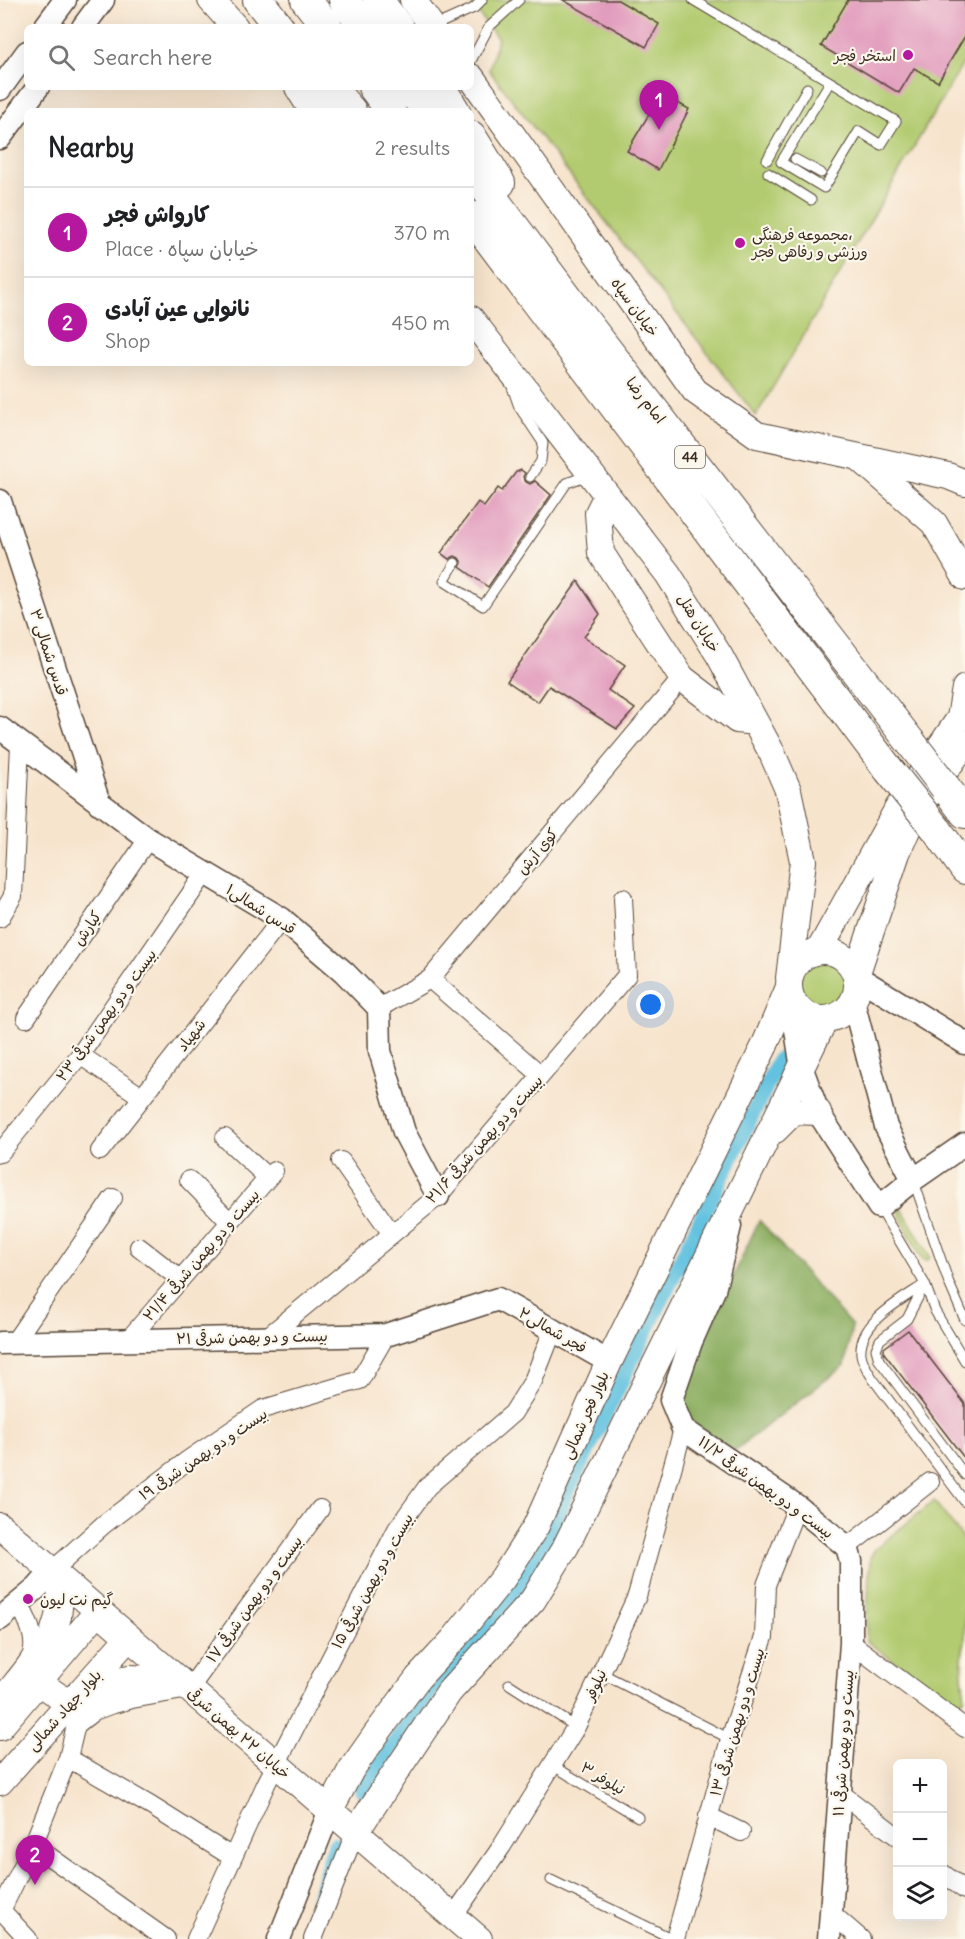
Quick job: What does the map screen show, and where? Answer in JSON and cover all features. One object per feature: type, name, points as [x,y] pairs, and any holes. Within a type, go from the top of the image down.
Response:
[{"type":"highway","points":[[247,0],[262,24]]},
{"type":"highway","points":[[258,0],[277,24]]},
{"type":"highway","points":[[306,0],[325,24]]},
{"type":"highway","points":[[344,0],[362,24]]},
{"type":"highway","points":[[378,0],[396,24]]},
{"type":"highway","points":[[302,90],[312,108]]},
{"type":"highway","points":[[333,90],[348,108]]},
{"type":"highway","points":[[375,90],[389,108]]},
{"type":"highway","points":[[412,90],[426,108]]},
{"type":"highway","points":[[442,90],[453,108]]},
{"type":"highway","points":[[474,142],[576,331]]},
{"type":"highway","name":"امام رضا","points":[[474,174],[576,331],[889,770],[965,869]]},
{"type":"highway","name":"امام رضا","points":[[474,219],[576,331],[912,744],[965,813]]},
{"type":"highway","points":[[474,243],[576,331]]},
{"type":"main road","points":[[211,0],[232,24]]},
{"type":"main road","points":[[413,0],[430,24]]},
{"type":"main road","name":"خیابان سپاه","points":[[474,81],[695,391],[757,435],[948,476],[965,483]]},
{"type":"main road","points":[[292,90],[311,108]]},
{"type":"main road","name":"خیابان هتل","points":[[474,323],[668,574],[719,655],[772,753],[788,790],[803,861],[790,987]]},
{"type":"main road","name":"خیابان سپاه","points":[[859,457],[934,523],[965,577]]},
{"type":"main road","points":[[601,488],[598,513],[601,553],[682,678],[737,720],[755,722]]},
{"type":"main road","points":[[819,951],[898,808],[960,718],[965,688]]},
{"type":"main road","points":[[854,988],[846,959],[828,951],[808,954],[793,968],[790,987],[795,1005],[804,1013],[825,1018],[836,1016],[846,1010],[854,988],[897,853],[913,816],[965,743]]},
{"type":"main road","name":"بلوار فجر شمالی","points":[[330,1810],[351,1770],[377,1733],[418,1678],[454,1639],[503,1578],[536,1526],[609,1362],[764,1047],[790,987]]},
{"type":"main road","points":[[355,1833],[449,1692],[533,1600],[566,1546],[825,1018]]},
{"type":"main road","points":[[766,1139],[794,1111],[818,1112]]},
{"type":"main road","name":"خیابان ۲۲ بهمن شرقی","points":[[0,1526],[50,1580],[98,1611],[479,1939]]},
{"type":"main road","points":[[38,1682],[58,1617],[50,1580]]},
{"type":"main road","points":[[0,1727],[98,1611]]},
{"type":"main road","name":"بلوار جهاد شمالی","points":[[0,1782],[129,1637]]},
{"type":"main road","points":[[38,1682],[70,1704],[129,1678],[184,1685]]},
{"type":"street","points":[[47,24],[65,0]]},
{"type":"street","points":[[85,24],[103,0]]},
{"type":"street","points":[[0,89],[24,56]]},
{"type":"street","points":[[0,138],[36,90]]},
{"type":"street","name":"قدس شمالی ۳","points":[[2,511],[99,802]]},
{"type":"street","name":"کوی آرش","points":[[379,1008],[430,979],[682,678]]},
{"type":"street","name":"قدس شمالی۱","points":[[0,728],[148,839],[282,919],[344,972],[379,1008]]},
{"type":"street","points":[[0,918],[13,896],[20,744]]},
{"type":"street","name":"کیارش","points":[[26,1018],[148,839]]},
{"type":"street","name":"بیست و دو بهمن شرقی ۲۳","points":[[0,1152],[80,1056],[205,873]]},
{"type":"street","name":"بیست و دو بهمن شرقی ۲۱/۶","points":[[266,1338],[438,1196],[627,975],[623,897]]},
{"type":"street","name":"شهیاد","points":[[100,1151],[282,919]]},
{"type":"street","points":[[430,979],[541,1075]]},
{"type":"street","points":[[790,987],[802,1068],[818,1112],[879,1207],[965,1144]]},
{"type":"street","points":[[854,988],[965,1043]]},
{"type":"street","points":[[854,988],[886,1127],[913,1180]]},
{"type":"street","points":[[379,1008],[380,1051],[404,1132],[438,1196]]},
{"type":"street","points":[[80,1056],[142,1098]]},
{"type":"street","name":"بیست و دو بهمن شرقی ۲۱/۴","points":[[129,1339],[271,1175],[225,1138]]},
{"type":"street","points":[[341,1161],[392,1234]]},
{"type":"street","points":[[189,1180],[230,1222]]},
{"type":"street","points":[[7,1342],[113,1198]]},
{"type":"street","points":[[683,1429],[671,1400],[691,1342],[714,1290],[736,1203]]},
{"type":"street","points":[[139,1247],[180,1279]]},
{"type":"street","name":"فجر شمالی۲","points":[[498,1299],[609,1362]]},
{"type":"street","name":"بیست و دو بهمن شرقی ۲۱","points":[[7,1342],[386,1335],[498,1299]]},
{"type":"street","name":"بیست و دو بهمن شرقی ۱۵","points":[[196,1939],[276,1764],[397,1529],[427,1487],[513,1413],[533,1381],[554,1330]]},
{"type":"street","name":"بیست و دو بهمن شرقی ۱۹","points":[[50,1580],[103,1525],[188,1460],[262,1409],[360,1380],[386,1335]]},
{"type":"street","name":"بیست و دو بهمن شرقی ۱۱/۲","points":[[683,1429],[797,1506],[848,1547]]},
{"type":"street","name":"نیلوفر","points":[[453,1917],[502,1846],[576,1727],[637,1596],[683,1429]]},
{"type":"street","points":[[848,1547],[930,1482]]},
{"type":"street","name":"بیست و دو بهمن شرقی ۱۳","points":[[674,1939],[730,1739],[764,1637],[766,1585],[797,1506]]},
{"type":"street","name":"بیست و دو بهمن شرقی ۱۷","points":[[184,1685],[320,1509]]},
{"type":"street","name":"بیست و دو بهمن شرقی ۱۱","points":[[830,1939],[851,1643],[851,1560],[848,1547]]},
{"type":"street","points":[[0,1619],[50,1580]]},
{"type":"street","points":[[0,1697],[32,1654],[33,1642],[30,1630],[19,1603]]},
{"type":"street","points":[[851,1643],[965,1728]]},
{"type":"street","points":[[28,1939],[1,1912],[33,1845],[68,1758],[76,1725],[94,1711],[184,1685]]},
{"type":"street","points":[[68,1758],[151,1806],[232,1857]]},
{"type":"street","points":[[840,1792],[893,1834]]},
{"type":"street","points":[[279,1939],[330,1810]]},
{"type":"street","points":[[708,1816],[741,1832]]},
{"type":"street","points":[[314,1939],[355,1833]]},
{"type":"street","points":[[33,1845],[166,1939]]},
{"type":"street","points":[[947,1877],[965,1890]]},
{"type":"street","points":[[831,1913],[861,1939]]},
{"type":"lane","points":[[439,24],[474,8],[482,0]]},
{"type":"lane","points":[[474,55],[489,27],[519,0]]},
{"type":"lane","points":[[693,0],[896,121],[881,145],[859,131],[824,189],[781,162],[830,82]]},
{"type":"lane","points":[[767,159],[807,88]]},
{"type":"lane","points":[[795,159],[821,173]]},
{"type":"lane","points":[[768,172],[811,200]]},
{"type":"lane","points":[[510,370],[512,388],[519,407],[543,443],[541,460],[530,477]]},
{"type":"lane","points":[[454,563],[444,581],[483,606],[567,483],[580,478],[588,478],[601,488]]},
{"type":"lane","points":[[913,1180],[949,1283],[965,1320]]},
{"type":"lane","points":[[879,1207],[925,1284],[934,1311],[965,1361]]},
{"type":"lane","points":[[925,1284],[907,1319],[880,1340],[876,1349],[879,1360],[965,1475]]},
{"type":"lane","points":[[925,1284],[877,1318],[869,1327],[860,1352],[863,1363],[873,1379],[965,1502]]},
{"type":"lane","points":[[601,1673],[730,1739]]},
{"type":"lane","points":[[509,1684],[576,1727]]},
{"type":"lane","name":"نیلوفر ۳","points":[[552,1765],[638,1817]]},
{"type":"lane","points":[[551,1880],[674,1939]]},
{"type":"green space","name":"مجموعه فرهنگی، ورزشی و رفاهی فجر","points":[[468,0],[965,0],[965,60],[756,416],[489,70],[498,39]]},
{"type":"green space","points":[[823,959],[832,961],[843,970],[848,984],[846,993],[837,1004],[823,1009],[814,1007],[803,998],[798,984],[800,975],[809,964]]},
{"type":"green space","points":[[901,1207],[927,1251],[930,1257],[928,1260],[921,1258],[901,1218],[899,1209]]},
{"type":"green space","points":[[759,1220],[852,1326],[845,1365],[734,1451],[685,1417],[678,1398]]},
{"type":"green space","points":[[934,1501],[965,1541],[965,1641],[962,1677],[965,1698],[955,1704],[866,1641],[870,1558],[875,1549]]},
{"type":"building","points":[[563,0],[618,0],[659,24],[646,47]]},
{"type":"building","name":"استخر فجر","points":[[848,0],[965,0],[965,36],[938,82],[914,68],[899,93],[821,46]]},
{"type":"building","points":[[661,94],[689,109],[658,170],[627,151]]},
{"type":"building","points":[[521,470],[525,473],[523,477],[526,482],[530,484],[535,481],[551,495],[488,587],[460,567],[462,563],[459,558],[455,556],[449,559],[441,553],[478,502],[484,507],[498,488],[502,491],[516,472]]},
{"type":"building","points":[[578,581],[600,614],[584,637],[625,665],[608,690],[635,709],[617,729],[549,686],[538,702],[507,681]]},
{"type":"building","points":[[908,1330],[965,1404],[965,1459],[884,1353],[884,1348]]},
{"type":"waterway","points":[[362,1790],[434,1686],[518,1587],[550,1537],[567,1492],[779,1060]]},
{"type":"waterway","points":[[311,1925],[335,1845]]},
{"type":"place","name":"استخر فجر","points":[[908,55]]},
{"type":"place","name":"کارواش فجر","points":[[659,130]]},
{"type":"place","name":"مجموعه فرهنگی، ورزشی و رفاهی فجر","points":[[740,243]]},
{"type":"place","name":"گیم نت لیون","points":[[28,1599]]},
{"type":"place","name":"نانوایی عین آبادی","points":[[35,1885]]}]
